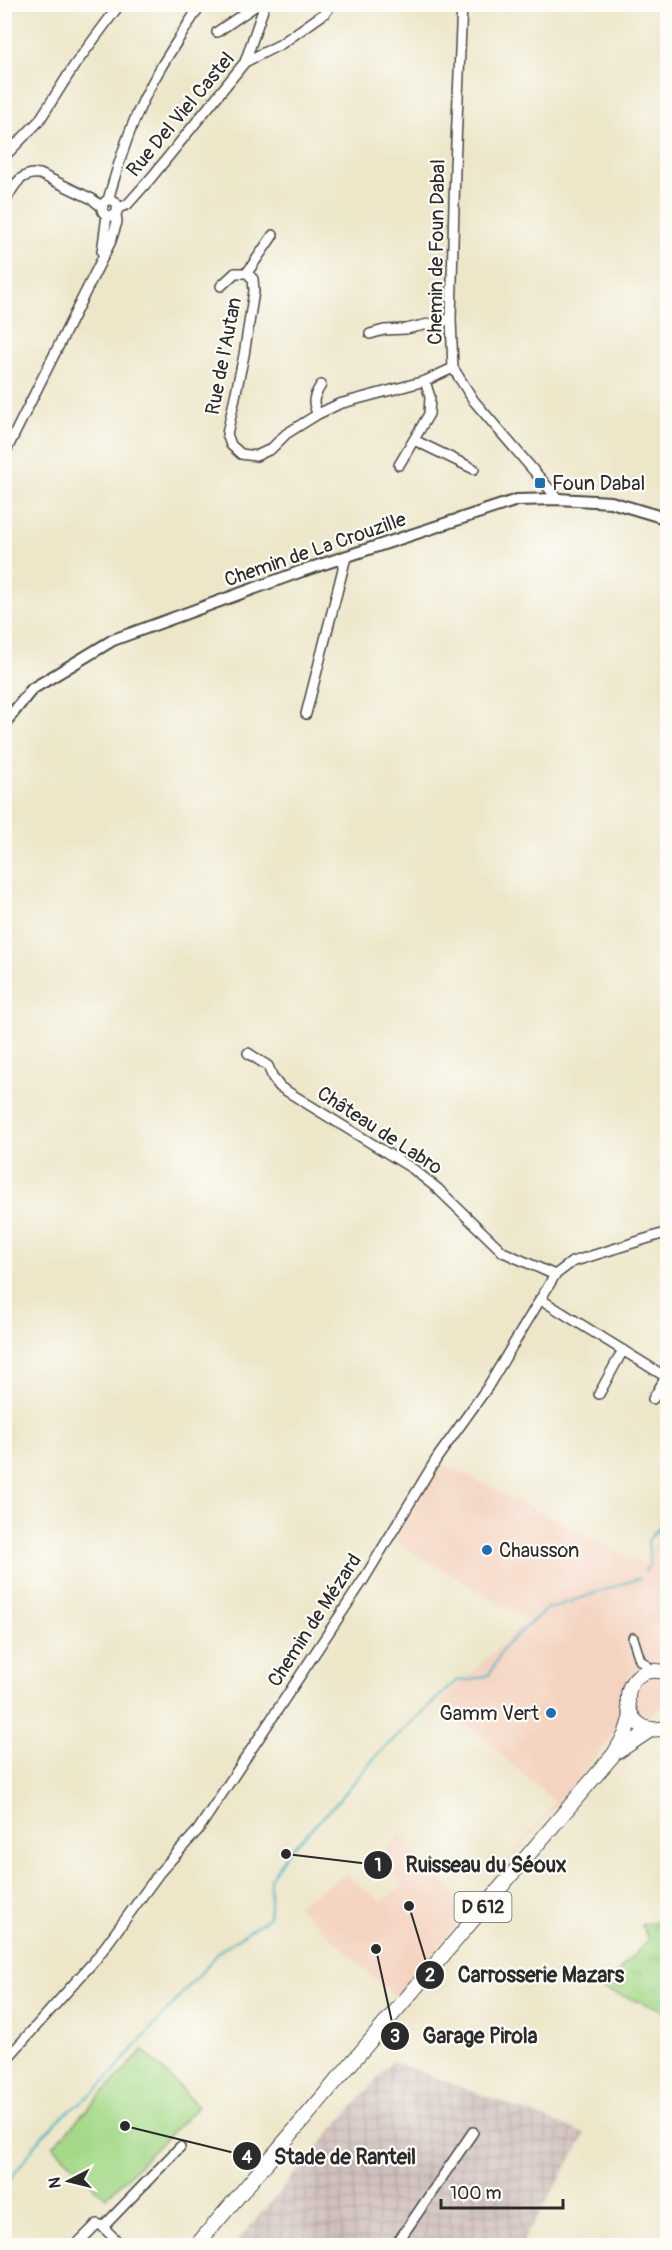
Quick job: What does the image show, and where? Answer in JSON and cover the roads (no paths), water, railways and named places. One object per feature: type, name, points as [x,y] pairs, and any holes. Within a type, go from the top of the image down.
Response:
[{"type":"main road","points":[[668,1673],[652,1671],[638,1676],[628,1690],[626,1699],[631,1716],[644,1727],[652,1729],[668,1727]]},
{"type":"main road","name":"D 612","points":[[196,2246],[615,1754],[625,1735],[631,1716]]},
{"type":"main road","name":"D 612","points":[[615,1754],[652,1729]]},
{"type":"street","points":[[4,157],[39,121],[74,66],[120,4]]},
{"type":"street","points":[[4,455],[111,241],[117,222],[110,207],[114,182],[122,152],[138,111],[166,59],[201,4]]},
{"type":"street","points":[[217,32],[258,4]]},
{"type":"street","points":[[245,62],[265,4]]},
{"type":"street","name":"Rue Del Viel Castel","points":[[110,207],[127,205],[245,62],[282,44],[325,13],[332,4]]},
{"type":"street","name":"Chemin de Foun Dabal","points":[[462,4],[455,157],[451,319],[453,368],[474,401],[558,499]]},
{"type":"street","points":[[4,204],[14,184],[23,176],[32,173],[40,174],[110,207]]},
{"type":"street","points":[[247,273],[273,235]]},
{"type":"street","name":"Rue de l'Autan","points":[[221,286],[235,273],[247,273],[252,279],[254,291],[244,355],[227,434],[231,445],[241,454],[256,456],[271,449],[286,434],[339,404],[425,381],[453,368]]},
{"type":"street","points":[[370,334],[451,319]]},
{"type":"street","points":[[399,465],[429,414],[430,397],[425,381]]},
{"type":"street","points":[[318,414],[313,405],[314,396],[321,385]]},
{"type":"street","points":[[414,440],[474,469]]},
{"type":"street","name":"Chemin de La Crouzille","points":[[4,724],[32,688],[113,640],[346,557],[517,500],[558,499],[610,502],[668,519]]},
{"type":"street","points":[[306,714],[346,557]]},
{"type":"street","name":"Château de Labro","points":[[248,1053],[268,1066],[280,1087],[348,1128],[438,1189],[503,1252],[555,1275]]},
{"type":"street","name":"Chemin de Mézard","points":[[4,2062],[96,1959],[160,1872],[198,1830],[364,1579],[437,1458],[488,1388],[555,1275],[572,1262],[668,1232]]},
{"type":"street","points":[[540,1299],[666,1377],[653,1399]]},
{"type":"street","points":[[599,1394],[623,1350]]},
{"type":"street","points":[[638,1676],[635,1668],[633,1638],[639,1660],[652,1671]]},
{"type":"street","points":[[395,2246],[473,2132]]},
{"type":"street","points":[[103,2227],[180,2147]]},
{"type":"street","points":[[75,2246],[97,2224],[122,2246]]},
{"type":"waterway","points":[[645,1571],[650,1564],[648,1541],[668,1516]]},
{"type":"waterway","points":[[4,2188],[42,2136],[64,2115],[98,2089],[221,1950],[268,1918],[270,1879],[286,1854],[332,1808],[378,1754],[457,1680],[468,1681],[489,1675],[503,1648],[545,1610],[640,1578]]},
{"type":"place","name":"Foun Dabal","points":[[540,483]]},
{"type":"place","name":"Chausson","points":[[487,1550]]},
{"type":"place","name":"Gamm Vert","points":[[551,1713]]},
{"type":"place","name":"Ruisseau du Séoux","points":[[286,1854]]},
{"type":"place","name":"Carrosserie Mazars","points":[[409,1906]]},
{"type":"place","name":"Garage Pirola","points":[[376,1949]]},
{"type":"place","name":"Stade de Ranteil","points":[[125,2126]]}]
